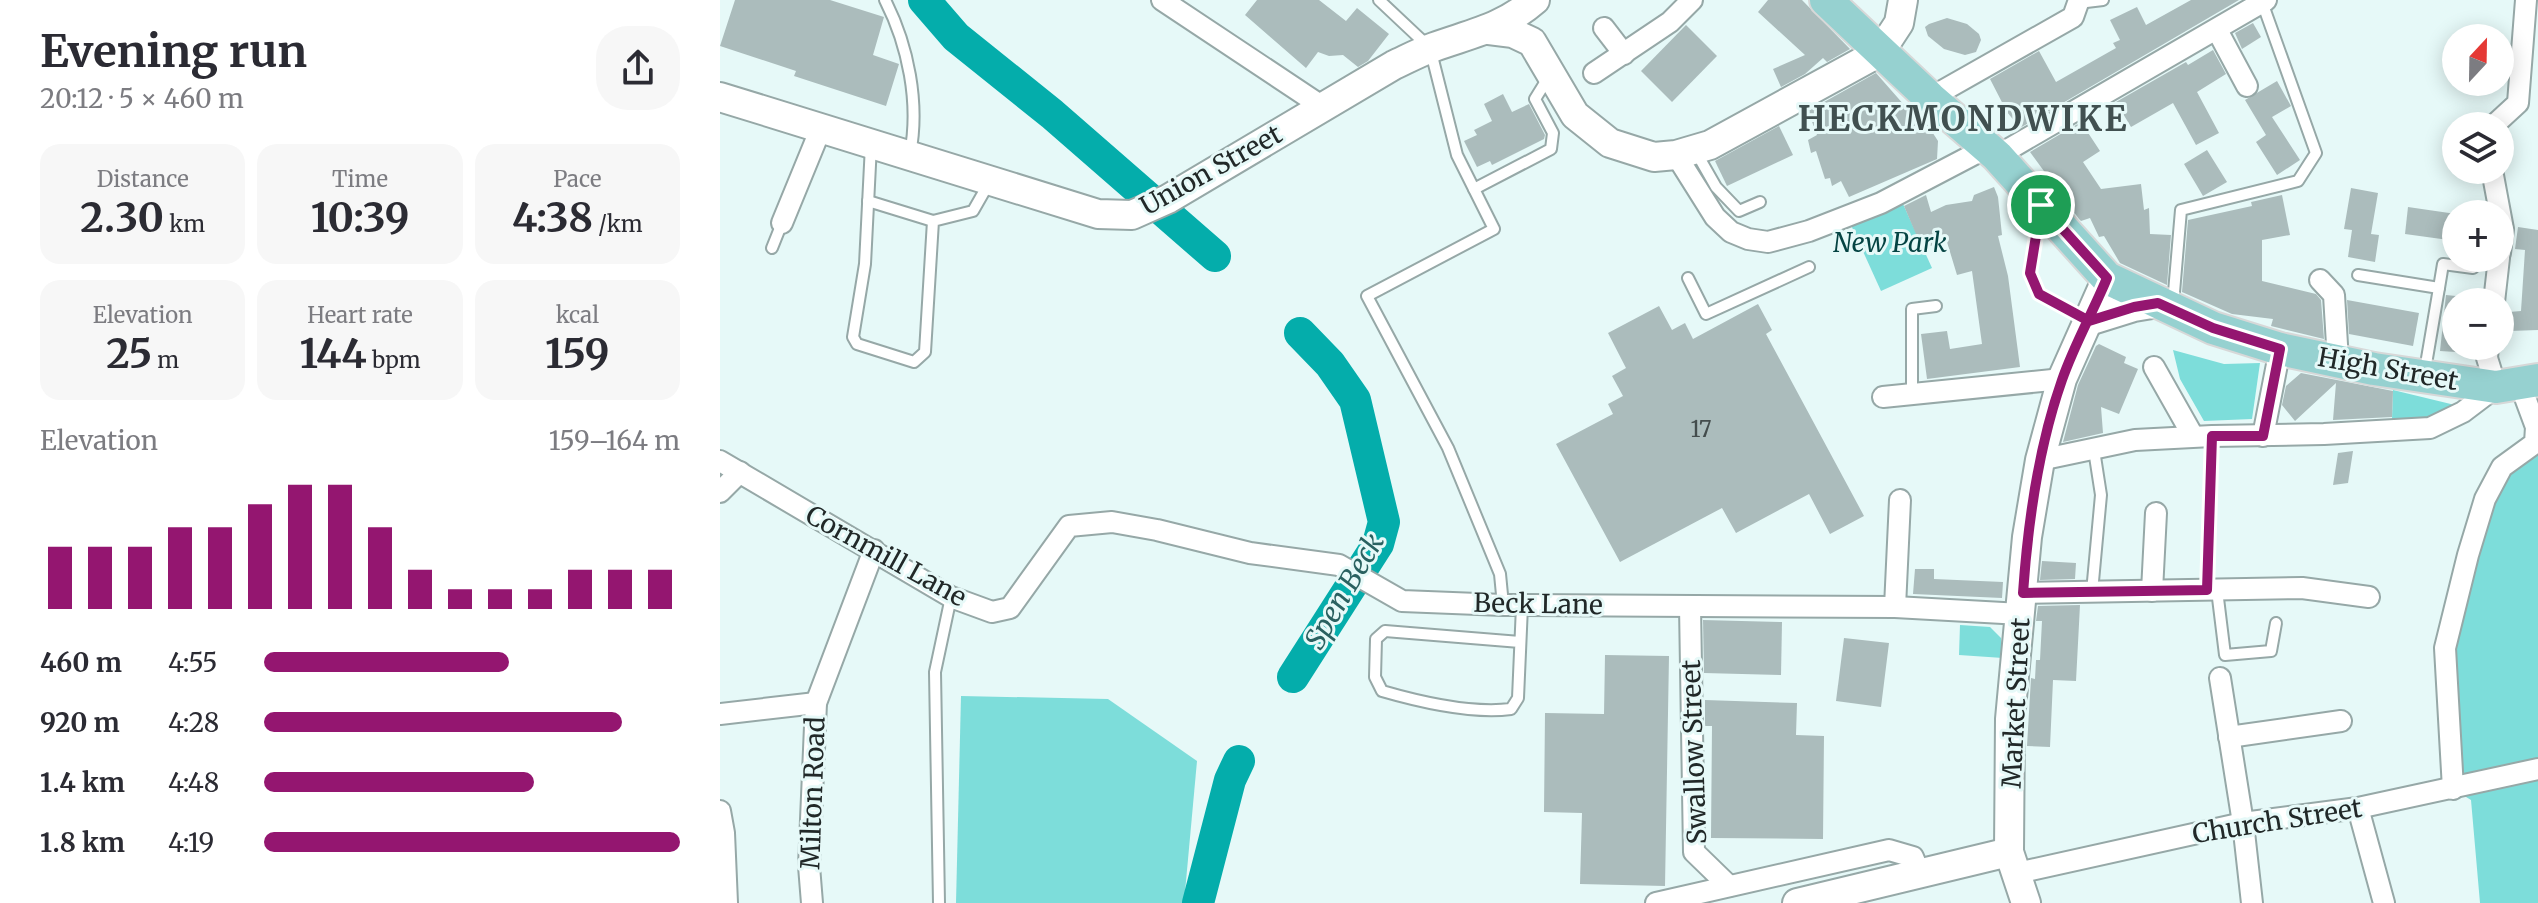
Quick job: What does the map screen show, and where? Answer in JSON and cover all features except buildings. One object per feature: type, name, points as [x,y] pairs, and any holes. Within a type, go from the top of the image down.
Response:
[{"type":"main road","points":[[1826,0],[1930,98],[1993,151],[2107,278]]},
{"type":"main road","name":"High Street","points":[[2107,278],[2213,328],[2280,349],[2424,376],[2518,384]]},
{"type":"street","points":[[1162,0],[1323,107]]},
{"type":"street","name":"Union Street","points":[[720,97],[1098,214],[1132,215],[1168,199],[1394,65],[1430,48],[1489,30],[1515,17],[1535,0]]},
{"type":"street","points":[[1543,0],[1537,22],[1545,63]]},
{"type":"street","points":[[1594,73],[1670,22],[1692,0]]},
{"type":"street","points":[[1489,30],[1513,33],[1532,42],[1575,115],[1610,143],[1654,157],[1686,153],[1710,145],[1880,52],[1899,23],[1903,0]]},
{"type":"street","points":[[2508,112],[2518,103],[2526,0]]},
{"type":"street","points":[[1930,98],[2073,17],[2078,1]]},
{"type":"street","points":[[1686,153],[1715,217],[1731,232],[1768,242],[1809,231],[1881,203],[1993,151],[2217,30],[2264,1]]},
{"type":"street","points":[[1604,28],[1624,54]]},
{"type":"street","points":[[2217,30],[2247,86]]},
{"type":"street","points":[[782,223],[821,128]]},
{"type":"street","name":"Market Street","points":[[2026,903],[2013,862],[2010,719],[2027,537],[2040,460],[2062,379],[2107,278]]},
{"type":"street","points":[[2320,280],[2334,295],[2338,361]]},
{"type":"street","points":[[2089,321],[2134,307],[2165,306]]},
{"type":"street","points":[[2263,436],[2280,349]]},
{"type":"street","points":[[2453,789],[2445,648],[2485,499],[2502,467],[2537,444],[2536,427],[2518,384],[2489,360]]},
{"type":"street","points":[[2154,367],[2202,436]]},
{"type":"street","points":[[1883,397],[2062,379]]},
{"type":"street","points":[[2040,460],[2135,440],[2430,428],[2518,384]]},
{"type":"street","name":"Cornmill Lane","points":[[720,461],[951,597],[992,612],[1010,608],[1069,526]]},
{"type":"street","points":[[720,492],[740,472]]},
{"type":"street","points":[[1895,607],[1900,500]]},
{"type":"street","points":[[2152,591],[2156,513]]},
{"type":"street","name":"Beck Lane","points":[[1069,526],[1112,522],[1250,553],[1339,565],[1402,601],[1512,606],[1895,607],[2022,603],[2092,592],[2302,588],[2369,597]]},
{"type":"street","name":"Milton Road","points":[[812,903],[809,866],[816,703],[874,550]]},
{"type":"street","name":"Swallow Street","points":[[1690,606],[1694,852],[1729,886]]},
{"type":"street","points":[[2220,678],[2252,903]]},
{"type":"street","points":[[720,714],[816,703]]},
{"type":"street","points":[[2229,737],[2341,721]]},
{"type":"street","name":"Church Street","points":[[2013,862],[2243,823],[2358,808],[2538,769]]},
{"type":"street","points":[[2358,808],[2384,903]]},
{"type":"street","points":[[720,811],[727,903]]},
{"type":"street","points":[[1656,903],[1889,850],[1913,857],[1920,874]]},
{"type":"street","points":[[1797,903],[1832,900],[1920,874],[2013,862]]},
{"type":"lane","points":[[885,0],[894,18],[911,84],[915,131],[910,156]]},
{"type":"lane","points":[[1379,0],[1430,48],[1457,155],[1494,229],[1367,296],[1448,448],[1512,606],[1520,642],[1520,658],[1518,698],[1511,709],[1492,711],[1404,697],[1382,691],[1375,677],[1376,639],[1385,631],[1520,642]]},
{"type":"lane","points":[[2078,1],[2103,0]]},
{"type":"lane","points":[[2165,306],[2181,210],[2298,181],[2316,153],[2264,1]]},
{"type":"lane","points":[[1474,189],[1551,149],[1553,133],[1535,99],[1545,63]]},
{"type":"lane","points":[[871,143],[865,264],[853,337],[857,344],[914,362],[925,352],[933,221]]},
{"type":"lane","points":[[1686,153],[1739,211],[1760,202]]},
{"type":"lane","points":[[868,201],[933,221],[973,211],[990,181]]},
{"type":"lane","points":[[2041,205],[2030,273],[2039,294],[2089,321]]},
{"type":"lane","points":[[772,248],[782,223]]},
{"type":"lane","points":[[1688,278],[1706,314],[1809,267]]},
{"type":"lane","points":[[2424,376],[2442,270]]},
{"type":"lane","points":[[2358,275],[2439,288]]},
{"type":"lane","points":[[1912,394],[1912,309],[1936,306]]},
{"type":"lane","points":[[2202,436],[2212,590],[2225,655],[2271,651],[2276,623]]},
{"type":"lane","points":[[2092,592],[2101,495],[2094,450]]},
{"type":"lane","points":[[939,903],[935,672],[951,597]]},
{"type":"green space","name":"New Park","points":[[1903,204],[1932,268],[1881,291],[1851,225]]},
{"type":"green space","points":[[2173,350],[2224,364],[2260,363],[2252,419],[2204,421],[2180,379]]},
{"type":"green space","points":[[2393,390],[2459,406],[2432,418],[2392,419]]},
{"type":"green space","points":[[2538,445],[2538,903],[2480,903],[2471,800],[2453,789],[2445,648],[2502,467]]},
{"type":"green space","points":[[1960,625],[1990,627],[2001,638],[2003,658],[1959,655]]},
{"type":"green space","points":[[961,696],[1108,699],[1197,761],[1184,903],[956,903]]},
{"type":"waterway","name":"Spen Beck","points":[[924,0],[956,37],[1052,114],[1215,256]]},
{"type":"waterway","name":"Spen Beck","points":[[1293,677],[1378,544],[1384,522],[1355,400],[1330,364],[1300,333]]},
{"type":"waterway","name":"Spen Beck","points":[[1198,903],[1230,780],[1239,761]]},
{"type":"district","name":"HECKMONDWIKE","points":[[1963,119]]},
{"type":"route","points":[[2041,205],[2030,273],[2039,294],[2089,321],[2158,303],[2213,328],[2280,349],[2263,436],[2212,436],[2207,590],[2023,593],[2027,537],[2040,460],[2062,379],[2089,321],[2107,278],[2041,205]]}]
